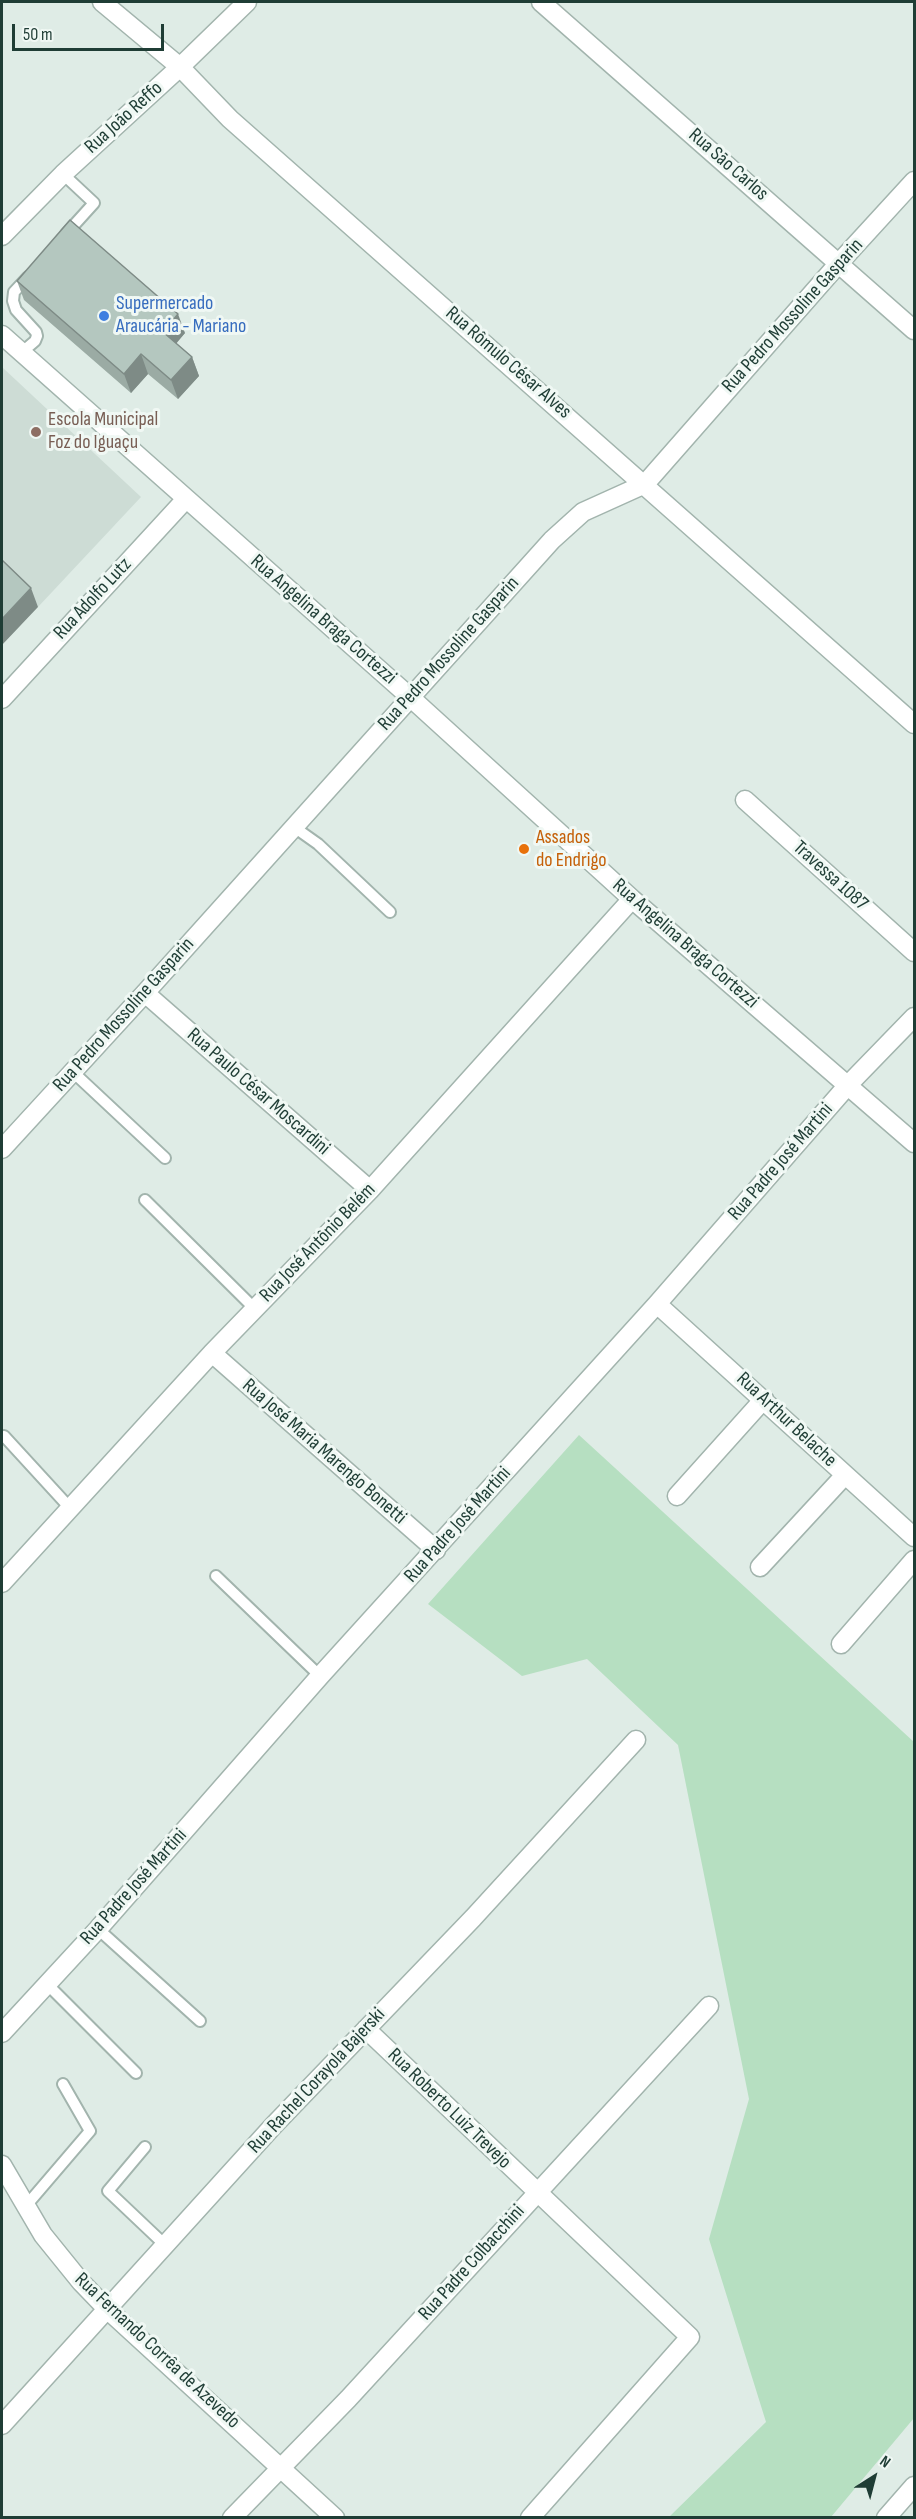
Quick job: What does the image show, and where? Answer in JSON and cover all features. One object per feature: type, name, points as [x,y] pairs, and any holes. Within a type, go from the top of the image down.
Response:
[{"type":"street","name":"Rua Rômulo César Alves","points":[[102,2],[180,67],[230,119],[915,724]]},
{"type":"street","name":"Rua João Reffo","points":[[2,236],[63,174],[248,2]]},
{"type":"street","name":"Rua São Carlos","points":[[542,2],[915,330]]},
{"type":"street","name":"Rua Pedro Mossoline Gasparin","points":[[2,1149],[552,540],[583,512],[645,484],[839,263],[915,181]]},
{"type":"street","name":"Rua Angelina Braga Cortezzi","points":[[2,335],[410,697],[632,899],[915,1143]]},
{"type":"street","name":"Rua Adolfo Lutz","points":[[2,699],[186,500]]},
{"type":"street","name":"Travessa 1087","points":[[745,800],[915,952]]},
{"type":"street","name":"Rua José Antônio Belém","points":[[2,1583],[212,1353],[370,1190],[632,899]]},
{"type":"street","name":"Rua Paulo César Moscardini","points":[[145,993],[370,1190]]},
{"type":"street","name":"Rua Padre José Martini","points":[[2,2033],[98,1929],[320,1676],[657,1304],[848,1084],[915,1017]]},
{"type":"street","name":"Rua Arthur Belache","points":[[657,1304],[915,1537]]},
{"type":"street","name":"Rua José Maria Marengo Bonetti","points":[[212,1353],[436,1550]]},
{"type":"street","points":[[677,1496],[764,1399]]},
{"type":"street","points":[[760,1567],[845,1474]]},
{"type":"street","points":[[841,1644],[915,1560]]},
{"type":"street","name":"Rua Rachel Corayola Bajerski","points":[[2,2425],[273,2126],[473,1918],[636,1740]]},
{"type":"street","name":"Rua Padre Colbacchini","points":[[232,2517],[348,2399],[709,2006]]},
{"type":"street","name":"Rua Roberto Luiz Trevejo","points":[[366,2029],[690,2337],[530,2517]]},
{"type":"street","name":"Rua Fernando Corrêa de Azevedo","points":[[2,2165],[25,2207],[81,2282],[107,2309],[335,2517]]},
{"type":"street","points":[[886,2517],[915,2487]]},
{"type":"lane","points":[[61,240],[94,203],[63,174]]},
{"type":"lane","points":[[21,353],[35,341],[37,336],[16,310],[13,301],[14,292],[36,268]]},
{"type":"lane","points":[[294,827],[318,844],[390,912]]},
{"type":"lane","points":[[72,1072],[165,1158]]},
{"type":"lane","points":[[145,1200],[255,1309]]},
{"type":"lane","points":[[4,1436],[70,1508]]},
{"type":"lane","points":[[216,1576],[320,1676]]},
{"type":"lane","points":[[98,1929],[200,2021]]},
{"type":"lane","points":[[46,1984],[136,2073]]},
{"type":"lane","points":[[25,2207],[90,2131],[63,2084]]},
{"type":"lane","points":[[145,2147],[108,2191],[165,2246]]},
{"type":"shaded area","name":"Escola Municipal Foz do Iguaçu","points":[[2,367],[141,497],[38,607],[2,572]]},
{"type":"green space","points":[[579,1435],[914,1742],[914,2418],[831,2517],[669,2517],[766,2422],[709,2239],[749,2099],[678,1745],[587,1659],[522,1676],[428,1604]]},
{"type":"building","name":"Supermercado Araucária - Mariano","points":[[70,220],[178,314],[163,332],[192,357],[171,380],[141,354],[124,374],[17,281]]},
{"type":"building","points":[[2,560],[31,588],[2,619]]},
{"type":"place","name":"Supermercado Araucária - Mariano","points":[[104,316]]},
{"type":"place","name":"Escola Municipal Foz do Iguaçu","points":[[36,432]]},
{"type":"place","name":"Assados do Endrigo","points":[[524,849]]}]
